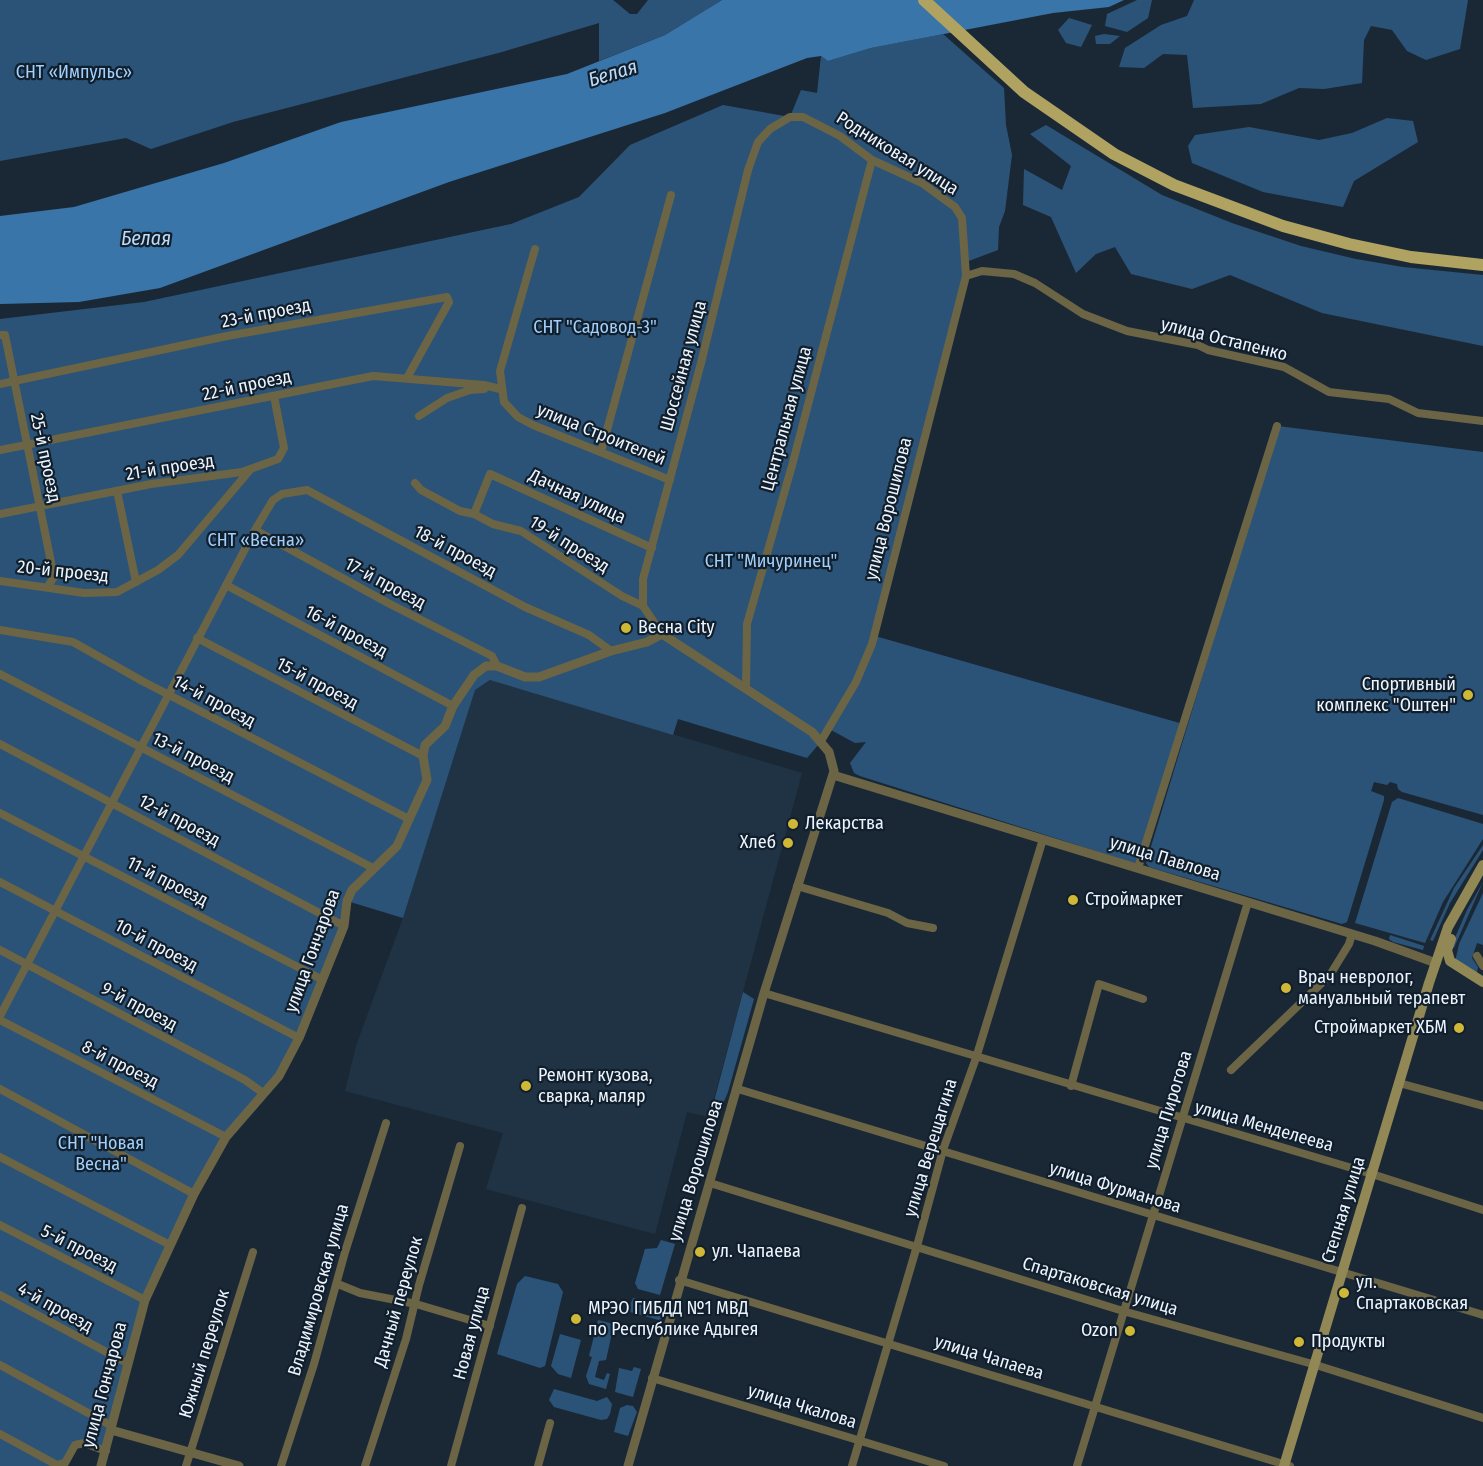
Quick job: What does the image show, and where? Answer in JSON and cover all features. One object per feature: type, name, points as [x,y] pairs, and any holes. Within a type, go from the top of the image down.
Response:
[{"type":"main road","points":[[924,0],[1024,92],[1114,154],[1173,185],[1283,226],[1349,244],[1411,257],[1483,265]]},
{"type":"main road","points":[[1483,865],[1461,902],[1448,956],[1456,966],[1483,982]]},
{"type":"main road","name":"Степная улица","points":[[1286,1465],[1436,963],[1461,902]]},
{"type":"main road","name":"улица Павлова","points":[[1436,963],[1483,987]]},
{"type":"street","name":"Родниковая улица","points":[[790,117],[803,117],[823,125],[872,160],[922,183],[956,207],[962,218],[966,276]]},
{"type":"street","name":"Шоссейная улица","points":[[643,606],[643,579],[753,153],[770,129],[790,117]]},
{"type":"street","name":"Центральная улица","points":[[746,687],[747,624],[793,462],[872,160]]},
{"type":"street","points":[[601,452],[671,195]]},
{"type":"street","points":[[419,416],[459,393],[501,389],[500,371],[505,350],[535,249]]},
{"type":"street","name":"улица Остапенко","points":[[966,276],[982,271],[1014,274],[1103,323],[1127,331],[1198,345],[1208,350],[1284,367],[1329,392],[1389,399],[1418,413],[1483,421]]},
{"type":"street","name":"улица Ворошилова","points":[[821,741],[856,682],[872,644],[966,276]]},
{"type":"street","name":"23-й проезд","points":[[0,384],[227,336],[447,297],[449,302],[407,378]]},
{"type":"street","name":"25-й проезд","points":[[2,335],[14,381],[54,577],[48,586]]},
{"type":"street","name":"22-й проезд","points":[[0,450],[374,375],[484,385],[501,389]]},
{"type":"street","name":"улица Строителей","points":[[501,389],[504,402],[518,417],[670,480]]},
{"type":"street","name":"21-й проезд","points":[[0,514],[117,491],[252,469],[278,459],[284,448],[274,396]]},
{"type":"street","points":[[1138,868],[1277,426]]},
{"type":"street","name":"20-й проезд","points":[[0,581],[101,594],[117,592],[178,555],[252,469]]},
{"type":"street","name":"Дачная улица","points":[[474,513],[490,474],[652,548]]},
{"type":"street","name":"19-й проезд","points":[[415,483],[421,490],[450,506],[474,513],[493,524],[521,531],[622,596],[643,606]]},
{"type":"street","name":"18-й проезд","points":[[255,530],[273,500],[282,494],[307,490],[525,607],[589,634],[611,651]]},
{"type":"street","points":[[117,491],[136,582]]},
{"type":"street","points":[[0,1018],[255,530]]},
{"type":"street","name":"17-й проезд","points":[[255,530],[388,603],[492,656],[497,666]]},
{"type":"street","name":"16-й проезд","points":[[226,585],[453,706]]},
{"type":"street","points":[[643,606],[662,634],[746,687],[821,741],[832,759],[833,775]]},
{"type":"street","name":"14-й проезд","points":[[0,630],[73,642],[170,696],[409,819]]},
{"type":"street","points":[[423,756],[425,745],[445,726],[453,706],[474,675],[486,666],[497,666],[525,677],[538,677],[611,651],[647,642],[662,634]]},
{"type":"street","name":"15-й проезд","points":[[197,638],[423,756]]},
{"type":"street","name":"13-й проезд","points":[[0,674],[373,868]]},
{"type":"street","name":"12-й проезд","points":[[0,744],[344,926]]},
{"type":"street","name":"улица Гончарова","points":[[101,1466],[145,1300],[194,1194],[226,1137],[279,1077],[299,1038],[344,926],[347,901],[352,890],[397,846],[427,780],[423,756]]},
{"type":"street","name":"улица Ворошилова","points":[[627,1466],[764,993],[833,775]]},
{"type":"street","name":"улица Павлова","points":[[833,775],[1352,934],[1436,963]]},
{"type":"street","name":"11-й проезд","points":[[0,813],[321,979]]},
{"type":"street","name":"улица Верещагина","points":[[852,1466],[943,1150],[976,1058],[1043,839]]},
{"type":"street","name":"10-й проезд","points":[[0,882],[299,1038]]},
{"type":"street","points":[[797,886],[888,913],[907,922],[933,928]]},
{"type":"street","name":"улица Пирогова","points":[[1077,1466],[1248,902]]},
{"type":"street","points":[[1231,1070],[1330,975],[1349,944],[1352,934]]},
{"type":"street","name":"9-й проезд","points":[[0,950],[245,1080],[263,1093]]},
{"type":"street","points":[[1477,956],[1483,966]]},
{"type":"street","points":[[1071,1086],[1099,984],[1143,999]]},
{"type":"street","name":"улица Менделеева","points":[[764,993],[976,1058],[1372,1174],[1483,1210]]},
{"type":"street","name":"8-й проезд","points":[[0,1018],[226,1137]]},
{"type":"street","points":[[1399,1083],[1483,1106]]},
{"type":"street","points":[[0,1089],[194,1194]]},
{"type":"street","name":"улица Фурманова","points":[[738,1089],[1483,1315]]},
{"type":"street","name":"Владимировская улица","points":[[281,1466],[386,1123]]},
{"type":"street","name":"Дачный переулок","points":[[365,1466],[416,1304],[460,1146]]},
{"type":"street","points":[[0,1157],[170,1245]]},
{"type":"street","name":"Спартаковская улица","points":[[710,1183],[1123,1311],[1316,1365],[1483,1418]]},
{"type":"street","name":"Новая улица","points":[[451,1466],[522,1208]]},
{"type":"street","name":"5-й проезд","points":[[0,1225],[145,1300]]},
{"type":"street","name":"Южный переулок","points":[[186,1466],[253,1252]]},
{"type":"street","name":"улица Чапаева","points":[[680,1280],[1286,1465]]},
{"type":"street","points":[[338,1284],[360,1293],[416,1304],[490,1326]]},
{"type":"street","name":"4-й проезд","points":[[0,1295],[127,1363]]},
{"type":"street","points":[[0,1365],[112,1428],[239,1466]]},
{"type":"street","name":"улица Чкалова","points":[[651,1378],[944,1466]]},
{"type":"street","points":[[538,1466],[550,1423]]},
{"type":"street","points":[[0,1434],[57,1465],[65,1463],[75,1445],[84,1443],[106,1451]]},
{"type":"shaded area","points":[[491,680],[802,773],[709,1117],[687,1112],[655,1234],[486,1189],[503,1133],[345,1091],[356,1046],[403,918],[475,690]]},
{"type":"green space","name":"СНТ «Импульс»","points":[[0,0],[613,0],[630,14],[637,14],[648,0],[722,0],[665,35],[599,61],[599,23],[502,52],[233,122],[151,149],[126,138],[0,161]]},
{"type":"green space","points":[[1137,0],[1152,0],[1148,18],[1127,32],[1105,26],[1107,14]]},
{"type":"green space","points":[[1194,0],[1468,0],[1460,49],[1426,60],[1407,51],[1392,30],[1371,26],[1364,40],[1362,83],[1324,89],[1299,88],[1261,104],[1193,108],[1187,55],[1163,54],[1144,68],[1119,67],[1125,48],[1161,25],[1187,16]]},
{"type":"green space","points":[[1069,18],[1092,25],[1081,47],[1066,43],[1058,30]]},
{"type":"green space","points":[[943,34],[1004,88],[1006,125],[1012,155],[1005,211],[999,227],[998,250],[966,262],[875,636],[1183,724],[1140,865],[860,776],[854,773],[850,763],[866,742],[855,743],[831,730],[807,758],[678,719],[673,735],[490,680],[475,690],[403,918],[347,901],[344,926],[279,1076],[226,1137],[145,1300],[106,1451],[75,1445],[65,1463],[56,1466],[0,1466],[0,319],[144,302],[511,224],[579,197],[630,145],[723,105],[790,117],[801,90],[817,93],[821,56],[828,61],[871,48]]},
{"type":"green space","points":[[1104,34],[1120,36],[1110,44],[1096,44],[1095,36]]},
{"type":"green space","points":[[1387,118],[1413,121],[1418,142],[1354,181],[1343,207],[1263,192],[1192,163],[1188,146],[1195,135],[1249,127],[1319,140],[1352,133]]},
{"type":"green space","points":[[1046,125],[1162,195],[1232,223],[1301,246],[1356,259],[1403,267],[1483,275],[1483,346],[1322,313],[1230,275],[1192,289],[1131,274],[1115,247],[1096,254],[1076,273],[1051,217],[1023,205],[1024,169],[1062,190],[1071,166],[1030,134]]},
{"type":"green space","points":[[1278,426],[1483,452],[1483,815],[1402,792],[1398,789],[1397,784],[1390,782],[1387,785],[1374,782],[1371,791],[1384,796],[1384,800],[1347,922],[1342,924],[1149,867],[1146,863]]},
{"type":"green space","points":[[1398,798],[1483,824],[1483,839],[1443,902],[1425,943],[1355,923],[1392,802]]},
{"type":"green space","points":[[1483,845],[1483,850],[1450,903],[1433,941],[1430,940],[1454,888]]},
{"type":"green space","points":[[1483,882],[1454,948],[1451,947],[1467,910]]},
{"type":"green space","points":[[1483,893],[1483,945],[1477,943],[1472,958],[1478,967],[1477,973],[1455,962],[1459,944]]},
{"type":"green space","points":[[1390,935],[1424,946],[1423,950],[1393,942],[1389,939]]},
{"type":"green space","points":[[743,992],[754,999],[728,1092],[722,1106],[712,1109]]},
{"type":"green space","points":[[661,1240],[675,1244],[660,1295],[638,1289],[635,1283],[645,1249],[657,1248]]},
{"type":"green space","points":[[525,1276],[558,1284],[563,1292],[545,1366],[540,1368],[497,1354],[517,1284]]},
{"type":"green space","points":[[633,1298],[656,1304],[664,1309],[662,1321],[627,1311]]},
{"type":"green space","points":[[598,1320],[614,1324],[606,1360],[599,1361],[595,1377],[604,1380],[607,1373],[610,1374],[606,1389],[589,1384],[586,1376],[592,1357],[589,1356]]},
{"type":"green space","points":[[560,1334],[581,1340],[571,1378],[558,1374],[551,1366]]},
{"type":"green space","points":[[634,1367],[641,1369],[633,1397],[615,1392],[619,1368],[632,1371]]},
{"type":"green space","points":[[554,1389],[597,1401],[607,1397],[612,1404],[610,1414],[607,1419],[601,1420],[554,1407],[549,1400]]},
{"type":"green space","points":[[627,1405],[633,1406],[637,1412],[628,1436],[614,1432],[620,1408]]},
{"type":"water","name":"Белая","points":[[722,0],[1124,0],[1109,7],[1053,13],[871,48],[828,61],[821,56],[807,58],[665,113],[449,182],[160,288],[79,302],[0,304],[0,216],[74,207],[224,163],[341,122],[567,74],[665,35]]},
{"type":"place","name":"Весна City","points":[[626,628]]},
{"type":"place","name":"Спортивный комплекс \"Оштен\"","points":[[1468,695]]},
{"type":"place","name":"Лекарства","points":[[793,824]]},
{"type":"place","name":"Хлеб","points":[[788,843]]},
{"type":"place","name":"Строймаркет","points":[[1073,900]]},
{"type":"place","name":"Врач невролог, мануальный терапевт","points":[[1286,988]]},
{"type":"place","name":"Строймаркет ХБМ","points":[[1459,1028]]},
{"type":"place","name":"Ремонт кузова, сварка, маляр","points":[[526,1086]]},
{"type":"place","name":"ул. Чапаева","points":[[700,1252]]},
{"type":"place","name":"ул. Спартаковская","points":[[1344,1293]]},
{"type":"place","name":"МРЭО ГИБДД №1 МВД по Республике Адыгея","points":[[576,1319]]},
{"type":"place","name":"Ozon","points":[[1130,1331]]},
{"type":"place","name":"Продукты","points":[[1299,1342]]},
{"type":"park label","name":"СНТ \"Садовод-3\"","points":[[595,328]]},
{"type":"park label","name":"СНТ «Весна»","points":[[256,541]]},
{"type":"park label","name":"СНТ \"Мичуринец\"","points":[[771,562]]},
{"type":"park label","name":"СНТ \"Новая Весна\"","points":[[101,1154]]}]
